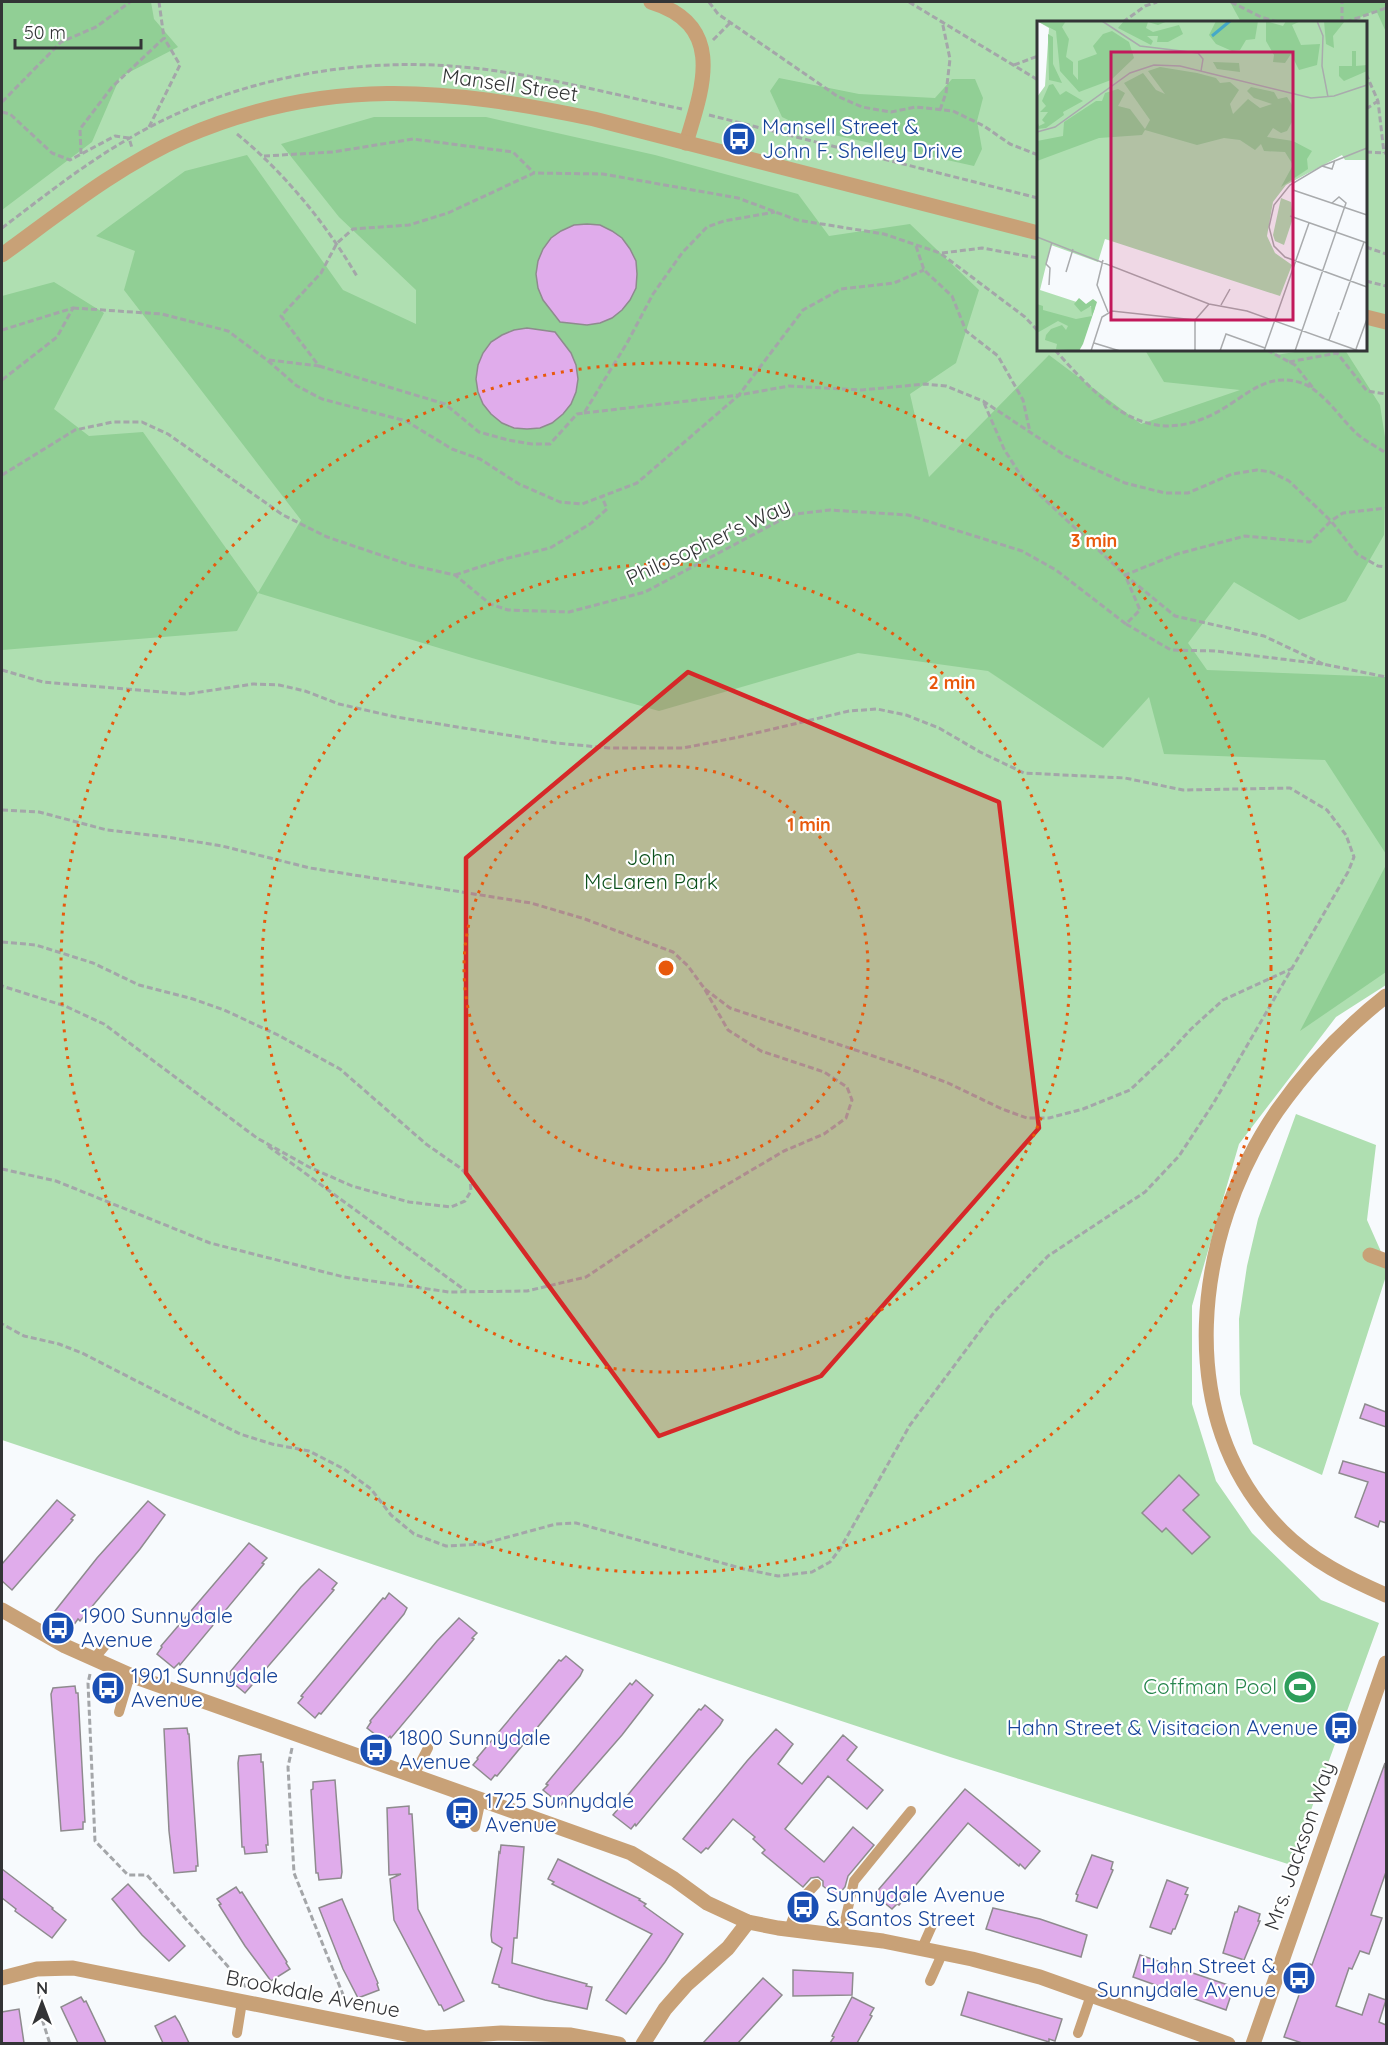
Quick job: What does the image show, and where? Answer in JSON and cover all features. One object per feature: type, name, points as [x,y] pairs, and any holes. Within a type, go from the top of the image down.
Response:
[{"type":"street","points":[[651,2],[677,14],[699,39],[703,50],[704,77],[686,143]]},
{"type":"street","name":"Mansell Street","points":[[2,255],[72,204],[136,162],[183,137],[223,122],[296,102],[368,93],[406,93],[529,105],[594,119],[1037,233]]},
{"type":"street","points":[[1367,317],[1386,322]]},
{"type":"street","points":[[1386,996],[1348,1028],[1318,1059],[1276,1113],[1259,1141],[1235,1194],[1217,1249],[1211,1279],[1206,1339],[1211,1399],[1219,1427],[1240,1474],[1262,1508],[1282,1531],[1306,1552],[1331,1569],[1386,1595]]},
{"type":"street","points":[[1370,1255],[1386,1261]]},
{"type":"street","points":[[2,1610],[93,1660],[129,1675],[631,1854],[667,1874],[707,1903],[748,1922],[922,1948],[1006,1967],[1228,2043]]},
{"type":"street","name":"Mrs. Jackson Way","points":[[1253,2043],[1386,1663]]},
{"type":"street","points":[[643,2043],[665,2008],[687,1984],[728,1948],[748,1922]]},
{"type":"street","name":"Brookdale Avenue","points":[[2,1978],[37,1969],[73,1968],[426,2038],[513,2033],[571,2035],[619,2043]]},
{"type":"lane","points":[[93,1660],[108,1642]]},
{"type":"lane","points":[[119,1712],[129,1675]]},
{"type":"lane","points":[[414,1775],[428,1748]]},
{"type":"lane","points":[[475,1827],[481,1799]]},
{"type":"lane","points":[[842,1935],[854,1881],[911,1811]]},
{"type":"lane","points":[[789,1929],[799,1902],[816,1884]]},
{"type":"lane","points":[[922,1948],[934,1921]]},
{"type":"lane","points":[[930,1981],[943,1952]]},
{"type":"lane","points":[[1078,2033],[1090,1995]]},
{"type":"lane","points":[[237,2034],[242,2002]]},
{"type":"path","points":[[2,102],[61,42],[96,27],[130,2]]},
{"type":"path","points":[[149,129],[180,65],[164,39],[159,2]]},
{"type":"path","points":[[709,2],[718,14],[837,96],[862,106],[891,112],[916,107],[953,111],[984,126],[1010,144],[1037,155]]},
{"type":"path","points":[[909,2],[1037,79]]},
{"type":"path","points":[[1124,21],[1145,6],[1157,2]]},
{"type":"path","points":[[1231,2],[1275,21]]},
{"type":"path","points":[[1342,2],[1344,21]]},
{"type":"path","points":[[1347,21],[1386,8]]},
{"type":"path","points":[[940,110],[946,93],[951,60],[942,21]]},
{"type":"path","points":[[703,50],[731,22]]},
{"type":"path","points":[[81,154],[80,129],[112,87],[164,39]]},
{"type":"path","points":[[1014,65],[1037,56]]},
{"type":"path","points":[[2,228],[83,168],[129,138],[208,102],[248,88],[329,70],[409,64],[494,71],[695,112],[1037,198]]},
{"type":"path","points":[[1367,78],[1378,101],[1385,153],[1367,152]]},
{"type":"path","points":[[1367,108],[1378,101]]},
{"type":"path","points":[[2,112],[10,114],[52,153],[70,160],[115,136],[129,138]]},
{"type":"path","points":[[223,122],[264,156],[337,243],[358,278]]},
{"type":"path","points":[[129,138],[136,162]]},
{"type":"path","points":[[264,156],[333,152],[413,139],[513,152],[534,173]]},
{"type":"path","points":[[319,366],[281,316],[321,273],[337,243],[353,229],[409,225],[448,213],[534,173],[603,174],[738,198],[798,220],[884,234],[940,253],[1025,317],[1037,330]]},
{"type":"path","points":[[584,413],[627,343],[653,294],[682,253],[707,227],[724,221],[776,212]]},
{"type":"path","points":[[916,246],[924,270],[952,296],[966,331],[998,357],[1023,400],[1030,432]]},
{"type":"path","points":[[940,253],[982,248],[1037,258]]},
{"type":"path","points":[[1367,249],[1386,254]]},
{"type":"path","points":[[2,330],[73,308],[162,314],[228,331],[297,386],[322,399],[406,421],[452,449],[480,459],[519,484],[560,502],[582,504],[637,483],[740,395],[803,310],[841,289],[894,283],[924,270]]},
{"type":"path","points":[[1367,281],[1386,286]]},
{"type":"path","points":[[2,380],[57,338],[73,308]]},
{"type":"path","points":[[1056,351],[1105,400],[1133,419],[1159,426],[1196,422],[1218,412],[1258,385],[1274,380],[1295,381],[1313,388]]},
{"type":"path","points":[[1269,351],[1295,365],[1313,388],[1358,435],[1386,453]]},
{"type":"path","points":[[1289,362],[1337,353],[1367,391],[1386,394]]},
{"type":"path","points":[[267,360],[319,366],[446,404],[479,432],[532,444],[550,444],[577,414],[584,413],[740,395],[789,386],[862,390],[925,384],[946,386],[983,401],[1066,456],[1125,483],[1165,492],[1188,493],[1232,474],[1257,470],[1271,472],[1289,481],[1331,520],[1357,554],[1378,566],[1386,567]]},
{"type":"path","points":[[983,401],[1004,449],[1023,479],[1125,575],[1175,616],[1264,636],[1323,664],[1386,677]]},
{"type":"path","points":[[2,475],[75,430],[114,422],[142,422],[168,434],[283,516],[327,537],[410,565],[455,574],[550,548],[590,524],[607,509],[602,497]]},
{"type":"path","points":[[1125,575],[1177,554],[1245,536],[1311,542],[1331,520],[1343,513],[1386,508]]},
{"type":"path","name":"Philosopher's Way","points":[[455,574],[489,604],[508,610],[569,612],[645,592],[795,514],[830,510],[908,516],[1022,551],[1056,570],[1126,624],[1171,650],[1215,651],[1323,664]]},
{"type":"path","points":[[1125,575],[1140,610],[1126,624]]},
{"type":"path","points":[[2,670],[43,682],[187,693],[242,685],[279,685],[304,691],[339,704],[396,717],[556,743],[609,748],[683,748],[849,711],[877,710],[906,715],[939,729],[1024,773],[1125,778],[1183,790],[1290,788],[1327,810],[1346,835],[1354,857],[1348,872],[1294,967],[1213,1104],[1179,1156],[1145,1192],[1048,1256],[995,1311],[910,1425],[840,1549],[830,1562],[812,1572],[778,1576],[744,1569],[576,1523],[556,1524],[482,1544],[446,1546],[414,1534],[391,1515],[371,1489],[344,1469],[309,1451],[272,1444],[240,1434],[82,1353],[59,1344],[24,1336],[2,1324]]},
{"type":"path","points":[[2,810],[39,812],[107,830],[222,846],[310,868],[531,903],[585,919],[673,952],[688,966],[704,988],[728,1030],[761,1051],[824,1072],[847,1086],[852,1100],[846,1118],[824,1134],[784,1151],[706,1197],[586,1277],[527,1291],[449,1292],[344,1277],[210,1243],[56,1180],[2,1169]]},
{"type":"path","points":[[2,942],[36,945],[93,963],[139,985],[193,999],[224,1010],[278,1035],[340,1069],[426,1144],[459,1167],[470,1178],[471,1191],[465,1201],[451,1207],[409,1202],[352,1186],[309,1167],[257,1138]]},
{"type":"path","points":[[704,988],[730,1008],[900,1065],[948,1083],[1002,1109],[1027,1118],[1049,1118],[1083,1109],[1130,1090],[1223,1000],[1294,967]]},
{"type":"path","points":[[2,986],[65,1006],[104,1024],[467,1292]]},
{"type":"path","points":[[93,1660],[88,1683],[95,1841],[128,1875],[147,1875],[246,1987],[242,2002]]},
{"type":"path","points":[[295,1733],[288,1767],[294,1873],[349,2010],[349,2023]]},
{"type":"path","points":[[37,1969],[42,2019],[50,2043]]},
{"type":"highlighted area","points":[[688,672],[999,802],[1039,1128],[821,1376],[659,1436],[466,1173],[466,858]]},
{"type":"green space","name":"John McLaren Park","points":[[2,2],[1386,2],[1386,985],[1336,1017],[1239,1144],[1192,1306],[1192,1404],[1216,1481],[1252,1533],[1321,1600],[1379,1623],[1291,1865],[950,1757],[2,1440]]},
{"type":"green space","points":[[2,2],[151,2],[154,19],[178,47],[120,77],[92,142],[2,210]]},
{"type":"green space","points":[[1230,2],[1386,2],[1386,32],[1376,10],[1352,21],[1240,21]]},
{"type":"green space","points":[[779,78],[859,94],[935,98],[952,79],[975,79],[983,98],[977,121],[982,149],[974,166],[807,129],[782,117],[770,91]]},
{"type":"green space","points":[[374,117],[486,117],[655,155],[798,194],[829,236],[910,224],[979,290],[956,363],[910,394],[929,477],[1049,355],[1141,424],[1240,390],[1164,382],[1146,351],[1274,351],[1276,355],[1301,351],[1346,351],[1380,405],[1386,444],[1384,535],[1346,601],[1299,620],[1234,582],[1188,643],[1207,670],[1386,677],[1386,854],[1325,760],[1164,754],[1149,697],[1103,748],[988,671],[858,653],[659,711],[472,658],[258,593],[301,520],[124,290],[135,251],[96,236],[185,171],[247,155],[343,290],[416,324],[416,290],[339,217],[281,144]]},
{"type":"green space","points":[[54,282],[104,313],[54,409],[89,436],[143,432],[258,593],[237,631],[2,650],[2,296]]},
{"type":"green space","points":[[1386,865],[1386,972],[1300,1031]]},
{"type":"green space","points":[[1296,1114],[1376,1145],[1367,1220],[1386,1263],[1386,1276],[1322,1475],[1253,1444],[1240,1394],[1239,1319],[1247,1266],[1258,1219]]},
{"type":"building","points":[[574,225],[600,225],[622,238],[636,261],[636,288],[622,310],[612,318],[587,325],[560,322],[543,300],[538,288],[536,274],[538,261],[551,238]]},
{"type":"building","points":[[527,328],[555,332],[571,353],[578,379],[571,404],[563,414],[552,423],[540,428],[527,429],[514,428],[502,423],[491,414],[483,404],[476,379],[478,365],[491,342],[514,330]]},
{"type":"building","points":[[1365,1404],[1386,1412],[1386,1427],[1360,1418]]},
{"type":"building","points":[[1343,1461],[1386,1473],[1386,1523],[1380,1521],[1378,1527],[1355,1517],[1368,1482],[1339,1473]]},
{"type":"building","points":[[1179,1475],[1199,1495],[1183,1510],[1210,1537],[1192,1554],[1166,1528],[1162,1532],[1142,1513]]},
{"type":"building","points":[[57,1500],[75,1515],[71,1519],[73,1520],[12,1590],[2,1581],[2,1564]]},
{"type":"building","points":[[148,1501],[165,1515],[140,1549],[80,1621],[78,1619],[73,1626],[55,1611],[97,1558]]},
{"type":"building","points":[[249,1543],[267,1558],[262,1563],[264,1564],[180,1665],[179,1663],[174,1668],[157,1654],[161,1646]]},
{"type":"building","points":[[319,1569],[337,1583],[332,1589],[334,1590],[245,1693],[227,1678],[230,1672],[301,1587]]},
{"type":"building","points":[[389,1593],[407,1608],[404,1614],[321,1714],[319,1713],[315,1718],[298,1703],[303,1697],[301,1696]]},
{"type":"building","points":[[459,1618],[477,1633],[472,1638],[474,1639],[391,1738],[390,1736],[385,1742],[367,1728],[370,1721]]},
{"type":"building","points":[[566,1656],[583,1670],[580,1676],[497,1776],[495,1775],[491,1780],[473,1765],[477,1758],[559,1660],[561,1661]]},
{"type":"building","points":[[636,1680],[653,1695],[622,1735],[561,1805],[543,1790],[548,1785],[546,1784],[630,1683],[632,1685]]},
{"type":"building","points":[[75,1686],[76,1693],[78,1693],[85,1822],[83,1822],[83,1829],[61,1831],[51,1694],[53,1688]]},
{"type":"building","points":[[705,1705],[723,1720],[636,1826],[635,1824],[631,1829],[613,1815],[617,1808],[699,1709],[701,1710]]},
{"type":"building","points":[[187,1728],[198,1866],[196,1866],[196,1871],[174,1873],[169,1831],[164,1729]]},
{"type":"building","points":[[776,1729],[793,1744],[778,1764],[802,1784],[843,1735],[857,1747],[847,1760],[883,1790],[867,1809],[828,1776],[785,1829],[824,1862],[853,1827],[874,1845],[848,1876],[845,1887],[836,1897],[823,1886],[823,1881],[818,1877],[811,1878],[803,1887],[762,1853],[765,1850],[753,1839],[755,1837],[733,1819],[708,1849],[706,1848],[701,1853],[683,1839]]},
{"type":"building","points":[[261,1754],[267,1852],[245,1854],[244,1847],[242,1847],[239,1756]]},
{"type":"building","points":[[1385,1763],[1386,1872],[1371,1915],[1382,1918],[1369,1954],[1360,1951],[1352,1969],[1349,1968],[1336,2006],[1362,2015],[1369,1994],[1386,2000],[1379,2022],[1386,2025],[1386,2043],[1302,2043],[1284,2037]]},
{"type":"building","points":[[335,1780],[342,1872],[341,1878],[319,1880],[318,1873],[316,1873],[311,1790],[313,1782]]},
{"type":"building","points":[[965,1789],[1040,1851],[1025,1869],[968,1823],[899,1905],[897,1904],[892,1909],[875,1895]]},
{"type":"building","points":[[409,1806],[409,1814],[412,1814],[418,1909],[464,2001],[444,2011],[394,1920],[390,1879],[401,1874],[389,1875],[387,1808]]},
{"type":"building","points":[[501,1845],[524,1847],[517,1938],[514,1938],[512,1963],[592,1987],[587,2009],[545,2000],[492,1983],[502,1948],[492,1942],[491,1935]]},
{"type":"building","points":[[1092,1855],[1113,1862],[1111,1869],[1113,1870],[1097,1908],[1076,1901],[1078,1895],[1076,1894]]},
{"type":"building","points":[[558,1859],[640,1899],[646,1904],[644,1906],[683,1934],[626,2014],[606,2000],[652,1934],[552,1884],[554,1882],[548,1879]]},
{"type":"building","points":[[2,1869],[66,1920],[52,1938],[15,1911],[16,1909],[2,1898]]},
{"type":"building","points":[[1167,1880],[1188,1888],[1185,1894],[1188,1895],[1171,1934],[1150,1927]]},
{"type":"building","points":[[128,1884],[185,1946],[169,1961],[142,1935],[112,1899]]},
{"type":"building","points":[[236,1887],[240,1893],[242,1892],[290,1969],[271,1981],[219,1905],[221,1904],[217,1899]]},
{"type":"building","points":[[342,1899],[378,1983],[379,1990],[358,1998],[343,1969],[319,1908]]},
{"type":"building","points":[[1239,1906],[1260,1914],[1258,1921],[1260,1921],[1244,1960],[1223,1953],[1235,1912]]},
{"type":"building","points":[[993,1908],[1040,1919],[1087,1935],[1081,1957],[986,1929]]},
{"type":"building","points":[[1140,1955],[1228,1985],[1227,1987],[1233,1989],[1226,2010],[1133,1977]]},
{"type":"building","points":[[793,1970],[853,1973],[852,1995],[793,1996]]},
{"type":"building","points":[[763,1978],[782,1995],[738,2043],[703,2043]]},
{"type":"building","points":[[968,1992],[1062,2019],[1055,2041],[1049,2039],[1049,2042],[961,2015]]},
{"type":"building","points":[[81,1997],[84,2002],[86,2001],[106,2043],[78,2043],[61,2007]]},
{"type":"building","points":[[852,1997],[874,2008],[870,2015],[872,2016],[857,2043],[830,2043],[834,2037],[832,2036]]},
{"type":"building","points":[[19,2009],[24,2043],[2,2043],[2,2012]]},
{"type":"building","points":[[175,2016],[189,2043],[163,2043],[155,2026]]},
{"type":"place","name":"Mansell Street & John F. Shelley Drive","points":[[739,139]]},
{"type":"place","name":"1900 Sunnydale Avenue","points":[[58,1628]]},
{"type":"place","name":"Coffman Pool","points":[[1300,1687]]},
{"type":"place","name":"1901 Sunnydale Avenue","points":[[108,1688]]},
{"type":"place","name":"Hahn Street & Visitacion Avenue","points":[[1341,1728]]},
{"type":"place","name":"1800 Sunnydale Avenue","points":[[376,1750]]},
{"type":"place","name":"1725 Sunnydale Avenue","points":[[462,1813]]},
{"type":"place","name":"Sunnydale Avenue & Santos Street","points":[[803,1907]]},
{"type":"place","name":"Hahn Street & Sunnydale Avenue","points":[[1299,1978]]}]
